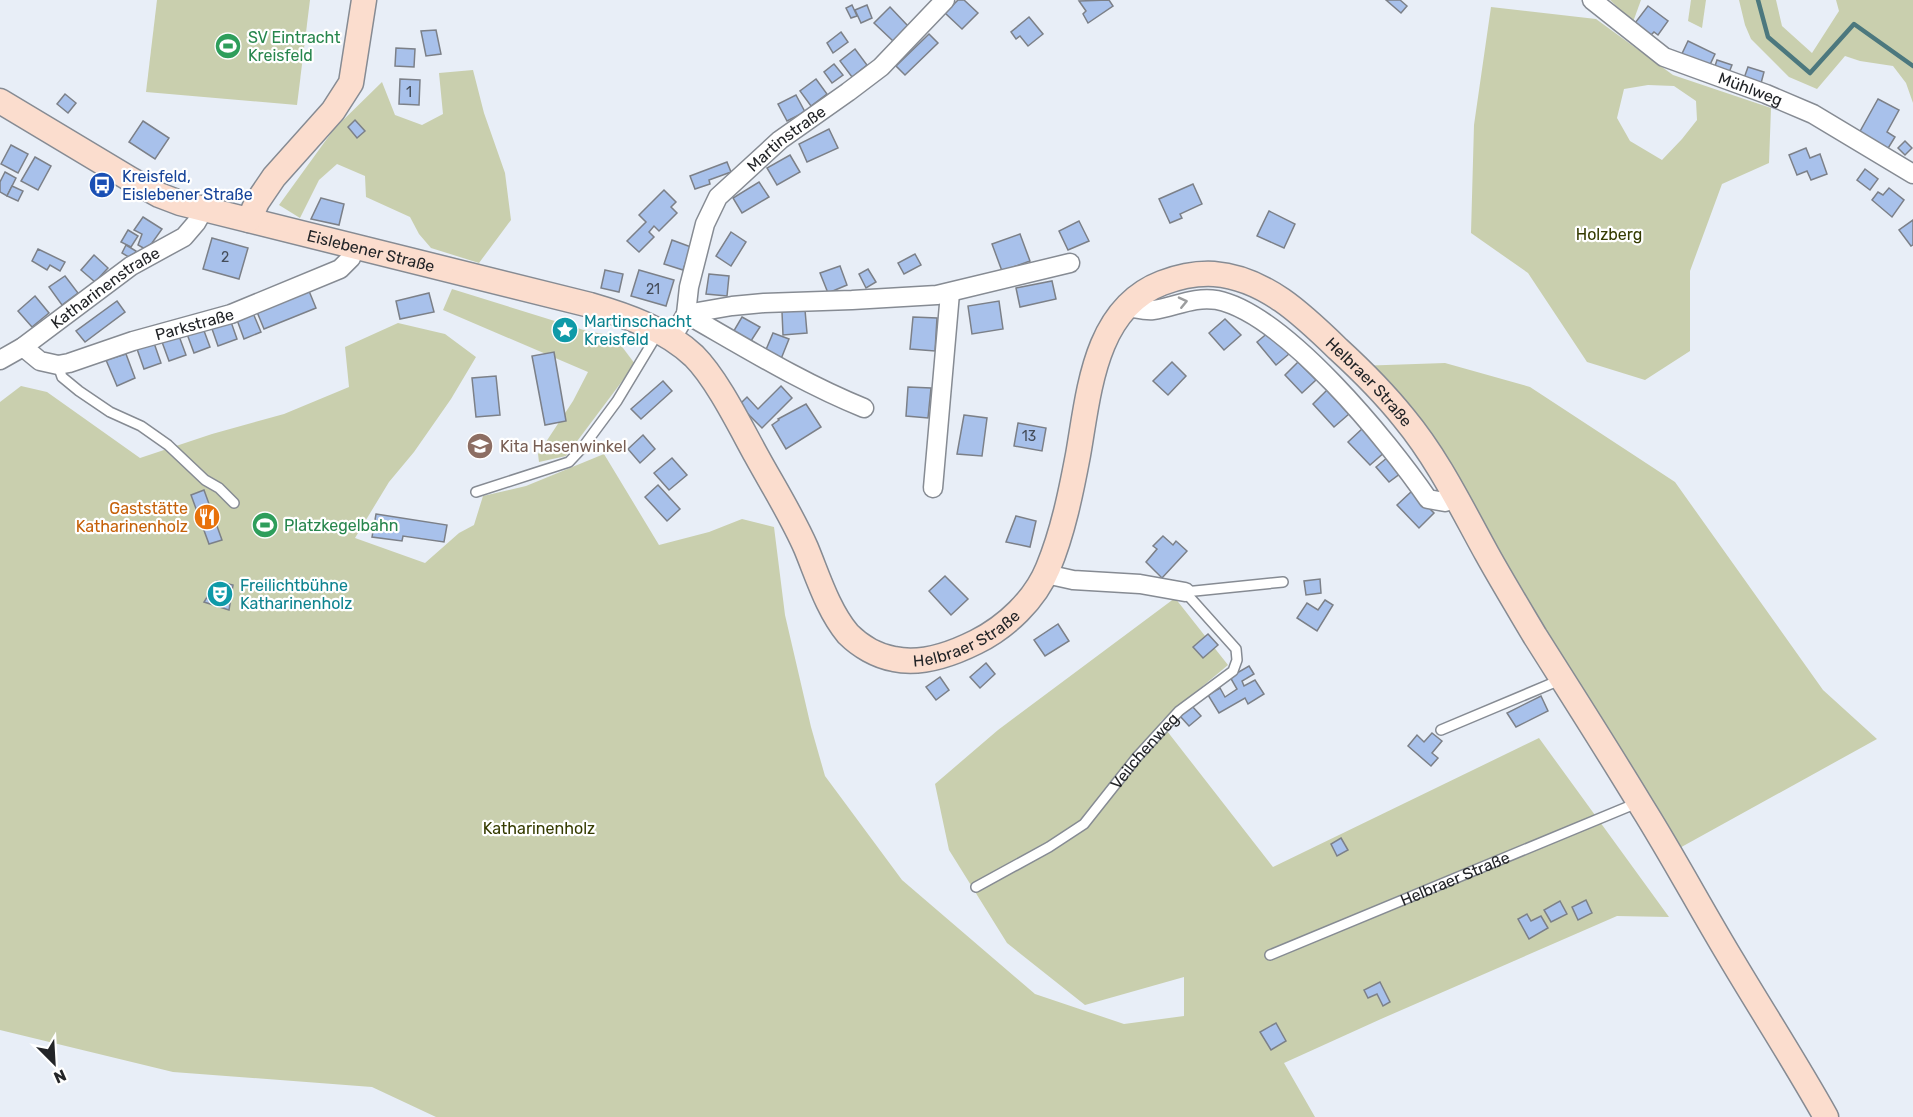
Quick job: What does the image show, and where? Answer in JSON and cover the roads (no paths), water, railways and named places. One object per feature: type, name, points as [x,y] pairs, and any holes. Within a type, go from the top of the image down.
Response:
[{"type":"main road","points":[[249,220],[257,202],[274,177],[333,111],[351,83],[364,0]]},
{"type":"main road","name":"Eislebener Straße","points":[[0,101],[159,195],[204,209],[600,308],[628,317],[665,335],[699,362],[728,406]]},
{"type":"main road","name":"Helbraer Straße","points":[[728,406],[794,523],[832,608],[846,631],[865,648],[886,657],[908,661],[936,656],[966,647],[990,634],[1013,616],[1037,589],[1046,574],[1058,541],[1069,498],[1096,364],[1108,334],[1126,307],[1140,294],[1156,285],[1175,278],[1199,274],[1231,277],[1268,291],[1308,320],[1384,393],[1418,436],[1457,497],[1490,559],[1563,680],[1640,802],[1826,1117]]},
{"type":"street","name":"Martinstraße","points":[[665,335],[686,314],[689,287],[705,224],[718,197],[780,140],[881,67],[932,11],[945,0]]},
{"type":"street","name":"Mühlweg","points":[[1592,0],[1664,57],[1814,114],[1913,174]]},
{"type":"street","name":"Katharinenstraße","points":[[0,360],[23,347],[131,266],[184,237],[204,209]]},
{"type":"street","name":"Parkstraße","points":[[58,365],[133,341],[231,314],[340,269],[351,258],[355,246]]},
{"type":"street","points":[[686,314],[764,303],[899,298],[950,293],[1070,263]]},
{"type":"street","points":[[933,488],[950,293]]},
{"type":"street","name":"Helbraer Straße","points":[[1126,307],[1153,310],[1190,300],[1216,300],[1247,312],[1276,330],[1330,381],[1390,447],[1428,499],[1445,502],[1457,497]]},
{"type":"street","points":[[686,314],[805,381],[864,408]]},
{"type":"street","points":[[23,347],[40,361],[58,365]]},
{"type":"street","points":[[1046,574],[1073,580],[1140,584],[1185,592]]},
{"type":"lane","points":[[476,492],[569,462],[583,447],[665,335]]},
{"type":"lane","points":[[58,365],[62,377],[110,412],[141,426],[168,445],[205,480],[219,488],[234,502]]},
{"type":"lane","points":[[1185,592],[1282,582]]},
{"type":"lane","name":"Veilchenweg","points":[[976,887],[1049,847],[1084,824],[1137,757],[1179,711],[1233,671],[1237,660],[1236,649],[1185,592]]},
{"type":"lane","points":[[1441,730],[1563,680]]},
{"type":"lane","name":"Helbraer Straße","points":[[1270,955],[1640,802]]},
{"type":"waterway","points":[[1758,0],[1768,37],[1810,73],[1854,24],[1913,66]]},
{"type":"place","name":"SV Eintracht Kreisfeld","points":[[228,46]]},
{"type":"place","name":"Kreisfeld, Eislebener Straße","points":[[102,185]]},
{"type":"place","name":"Martinschacht Kreisfeld","points":[[565,330]]},
{"type":"place","name":"Kita Hasenwinkel","points":[[480,446]]},
{"type":"place","name":"Gaststätte Katharinenholz","points":[[207,517]]},
{"type":"place","name":"Platzkegelbahn","points":[[265,525]]},
{"type":"place","name":"Freilichtbühne Katharinenholz","points":[[220,594]]},
{"type":"park label","name":"Holzberg","points":[[1609,234]]},
{"type":"park label","name":"Katharinenholz","points":[[539,828]]}]
